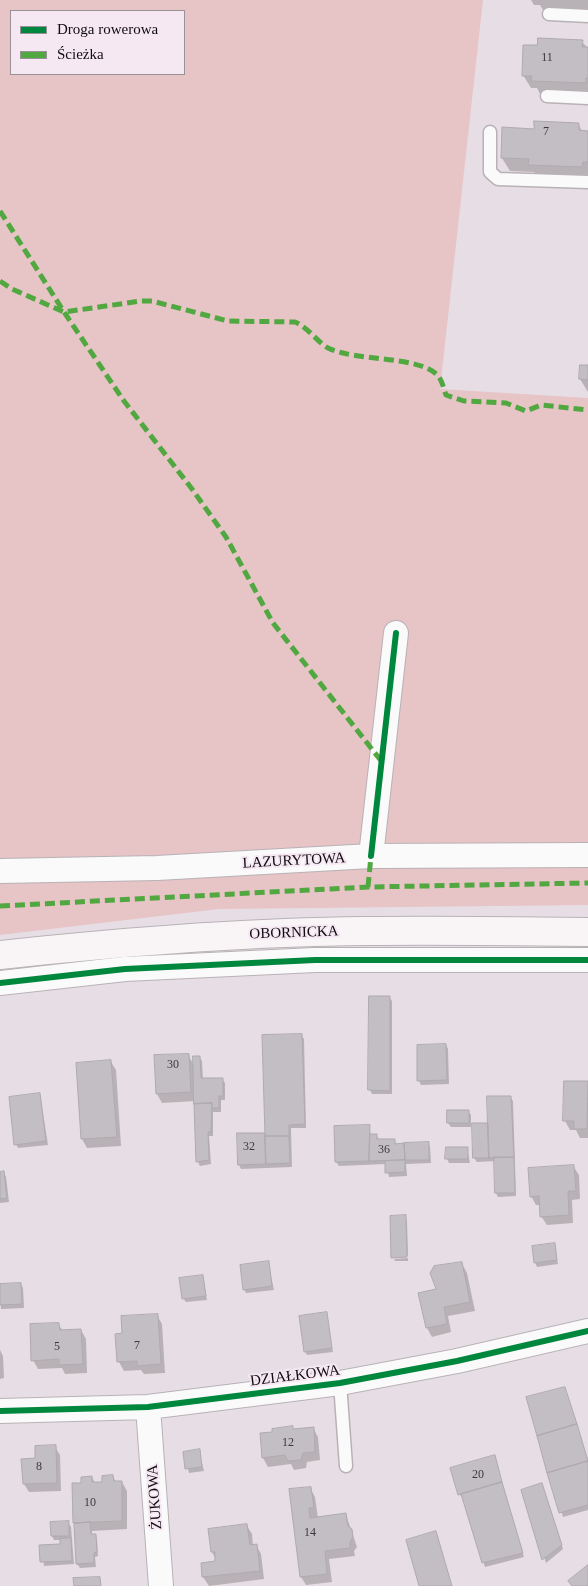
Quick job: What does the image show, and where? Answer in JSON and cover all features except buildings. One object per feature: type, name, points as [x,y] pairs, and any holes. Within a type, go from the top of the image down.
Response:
[{"type":"main road","name":"OBORNICKA","points":[[0,955],[114,943],[283,933],[365,931],[588,932]]},
{"type":"street","points":[[371,856],[396,633]]},
{"type":"street","name":"LAZURYTOWA","points":[[0,871],[157,868],[371,856],[588,855]]},
{"type":"street","points":[[0,983],[125,969],[315,960],[588,960]]},
{"type":"street","name":"DZIAŁKOWA","points":[[0,1411],[148,1407],[340,1383],[457,1361],[588,1331]]},
{"type":"street","name":"ŻUKOWA","points":[[148,1407],[161,1586]]},
{"type":"lane","points":[[549,14],[588,16]]},
{"type":"lane","points":[[547,96],[588,98]]},
{"type":"lane","points":[[490,132],[490,172],[498,179],[588,182]]},
{"type":"lane","points":[[340,1383],[346,1466]]},
{"type":"shaded area","points":[[0,0],[483,0],[440,389],[588,398],[588,905],[219,909],[0,935]]},
{"type":"marked path","points":[[0,211],[64,312],[124,401],[192,489],[226,537],[273,623],[382,762]]},
{"type":"marked path","points":[[0,281],[12,289],[64,312],[152,301],[228,321],[295,322],[328,348],[355,355],[418,365],[430,370],[439,377],[446,395],[464,401],[506,403],[526,411],[541,405],[588,410]]},
{"type":"marked path","points":[[368,887],[371,856]]},
{"type":"marked path","points":[[0,906],[368,887],[588,883]]},
{"type":"cycle path","points":[[371,856],[396,633]]},
{"type":"cycle path","points":[[0,983],[125,969],[315,960],[588,960]]},
{"type":"cycle path","points":[[0,1411],[148,1407],[340,1383],[457,1361],[588,1331]]}]
